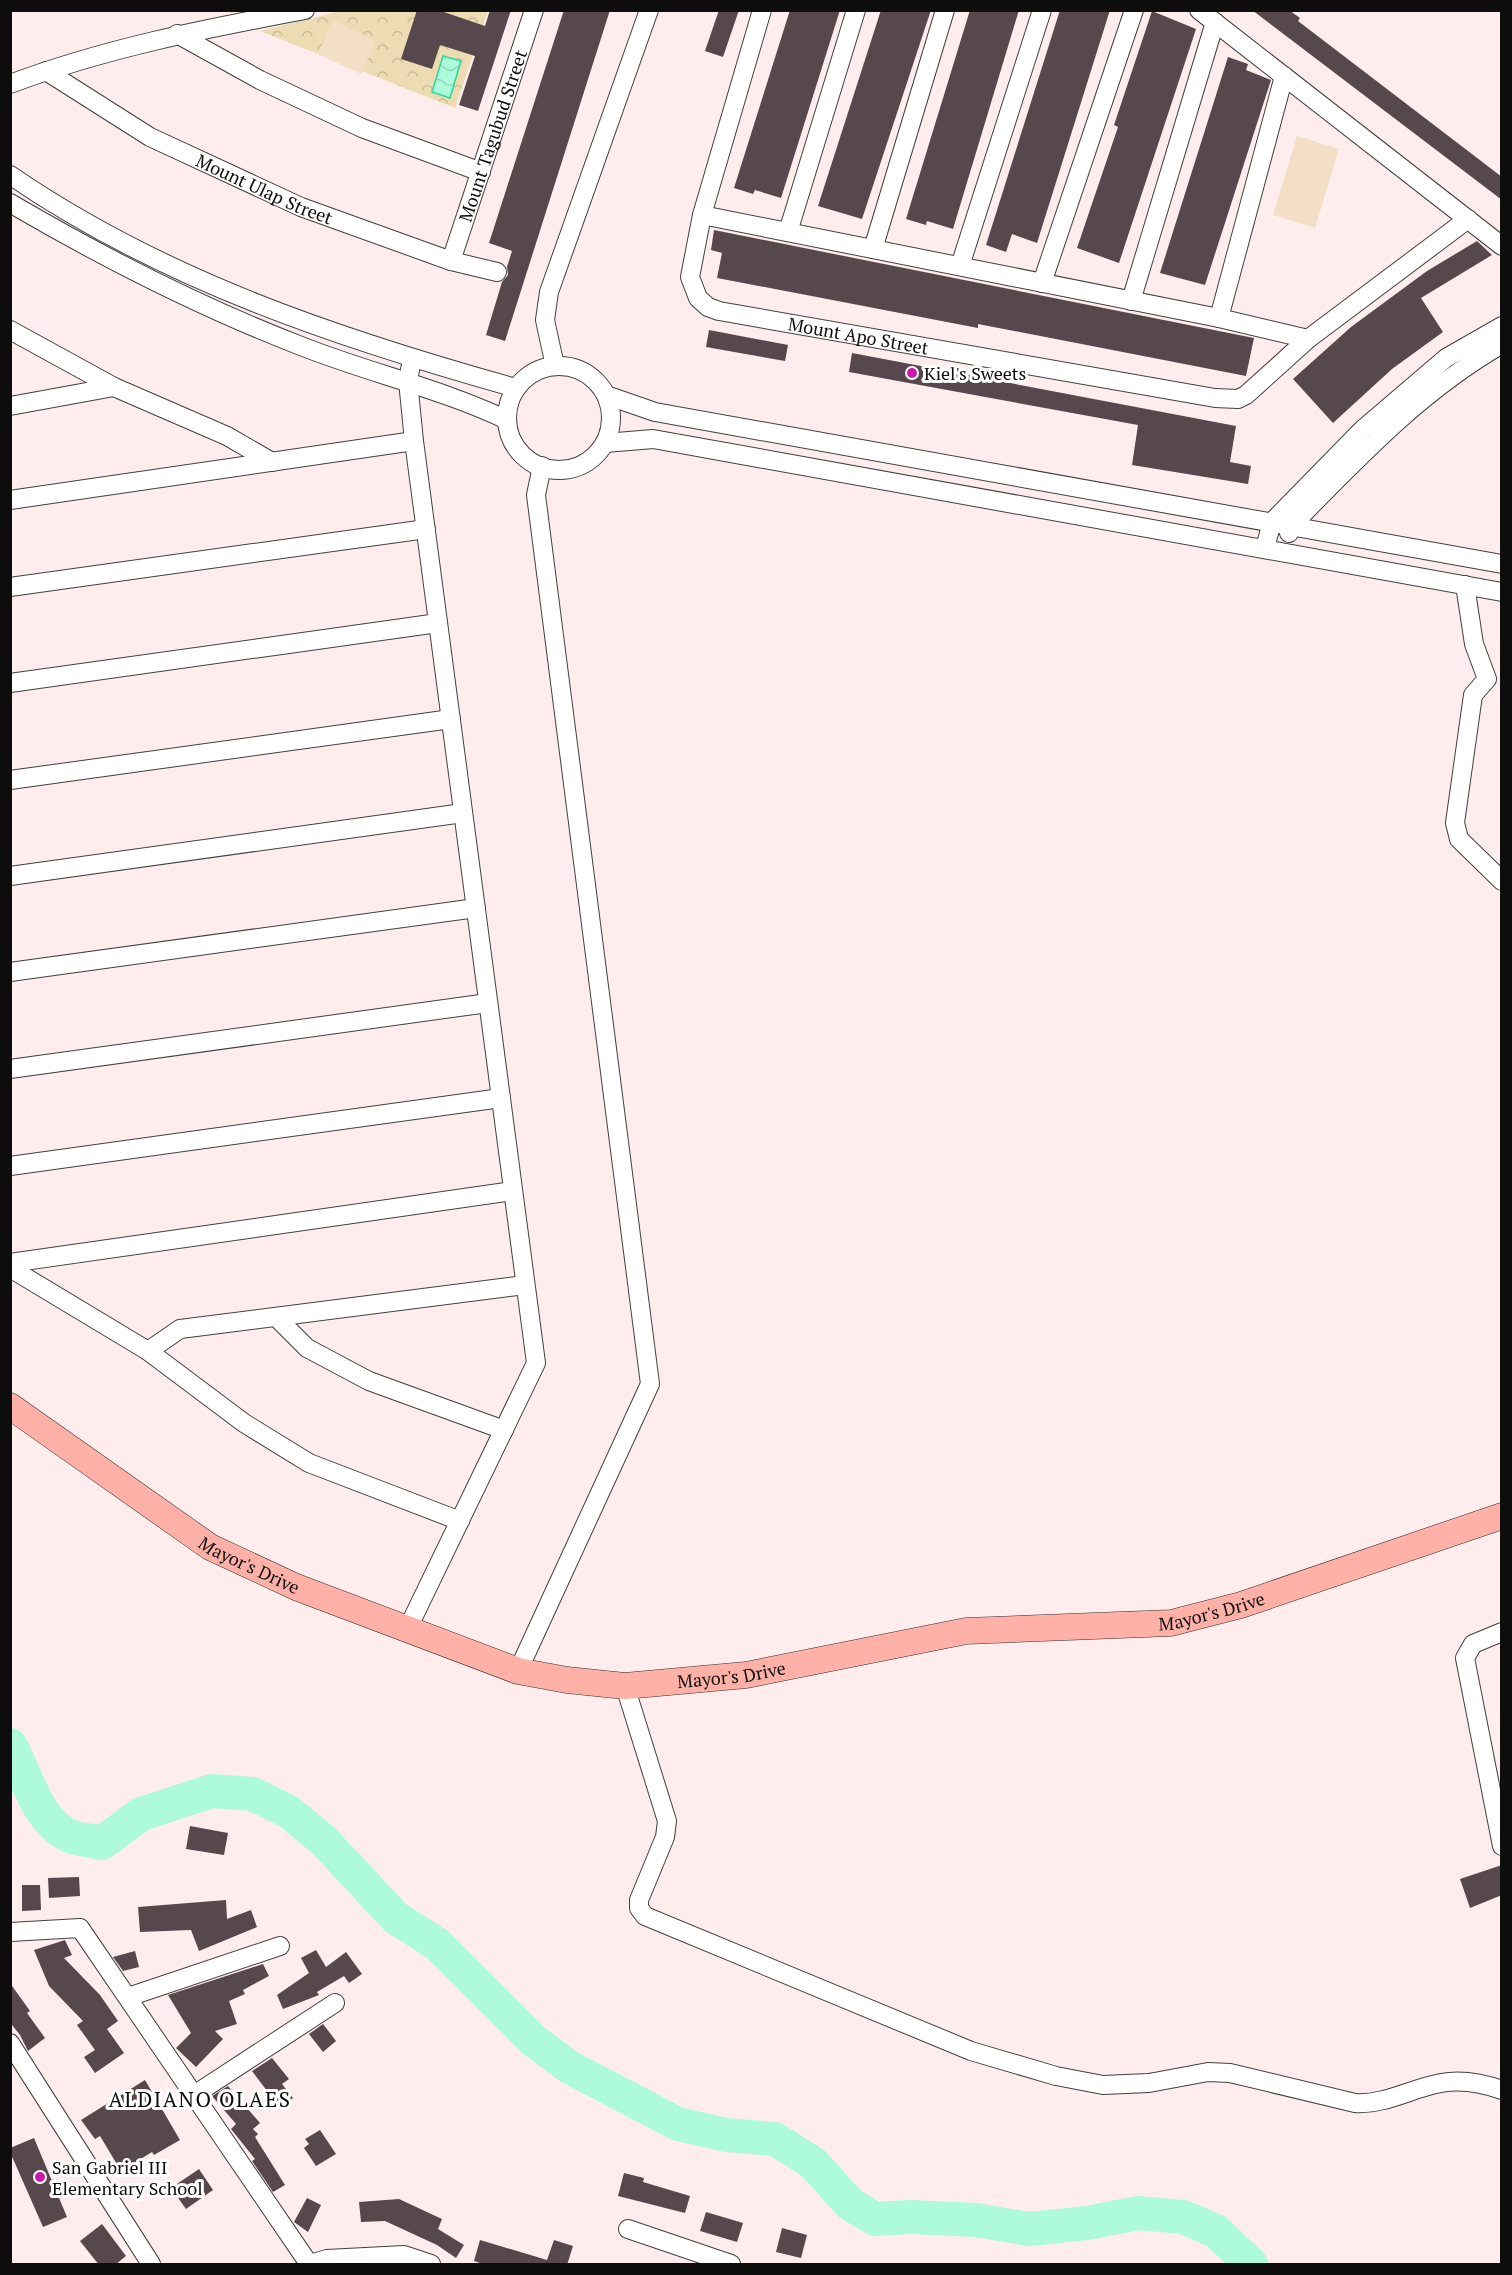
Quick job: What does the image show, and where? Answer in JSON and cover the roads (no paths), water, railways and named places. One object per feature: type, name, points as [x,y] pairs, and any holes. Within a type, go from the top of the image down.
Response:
[{"type":"street","points":[[10,84],[46,71],[177,34],[305,10]]},
{"type":"street","name":"Mount Tagubud Street","points":[[451,261],[534,10]]},
{"type":"street","points":[[555,366],[545,320],[549,292],[649,10]]},
{"type":"street","points":[[762,10],[702,215],[1220,318],[1308,339],[1468,219]]},
{"type":"street","points":[[788,232],[856,10]]},
{"type":"street","points":[[873,249],[945,10]]},
{"type":"street","points":[[960,266],[1042,10]]},
{"type":"street","points":[[1042,283],[1134,10]]},
{"type":"street","points":[[1199,10],[1502,246]]},
{"type":"street","points":[[1131,301],[1215,22]]},
{"type":"street","points":[[177,34],[260,80],[362,129],[481,172]]},
{"type":"street","name":"Mount Ulap Street","points":[[46,71],[150,137],[301,207],[451,261],[497,272]]},
{"type":"street","points":[[1220,318],[1284,76]]},
{"type":"street","points":[[10,175],[55,206],[231,293],[308,324],[412,359],[516,388]]},
{"type":"street","points":[[10,203],[133,271],[224,314],[303,347],[462,399],[507,420]]},
{"type":"street","name":"Mount Apo Street","points":[[702,215],[690,277],[698,298],[708,307],[719,311],[1215,398],[1238,399],[1308,339]]},
{"type":"street","points":[[1274,550],[1272,522],[1299,492],[1405,391],[1446,358],[1502,326]]},
{"type":"street","points":[[10,330],[114,387],[227,436],[272,462]]},
{"type":"street","points":[[1274,550],[1291,526],[1417,402],[1440,383],[1502,344]]},
{"type":"street","points":[[407,1630],[536,1363],[414,441],[408,381],[412,359]]},
{"type":"street","points":[[555,366],[571,367],[585,372],[597,382],[606,395],[610,410],[611,427],[605,443],[595,456],[581,465],[564,470],[532,462],[519,451],[510,436],[507,420],[509,403],[516,388],[527,376],[540,369],[555,366]]},
{"type":"street","points":[[10,406],[114,387]]},
{"type":"street","points":[[606,395],[655,412],[1502,564]]},
{"type":"street","points":[[605,443],[653,439],[1502,592]]},
{"type":"street","points":[[10,500],[414,441]]},
{"type":"street","points":[[518,1671],[650,1384],[536,495],[542,466]]},
{"type":"street","points":[[10,587],[426,529]]},
{"type":"street","points":[[1465,585],[1474,644],[1487,679],[1473,695],[1455,823],[1459,839],[1502,881]]},
{"type":"street","points":[[10,683],[438,623]]},
{"type":"street","points":[[10,780],[451,719]]},
{"type":"street","points":[[10,876],[463,813]]},
{"type":"street","points":[[10,972],[476,908]]},
{"type":"street","points":[[10,1069],[488,1003]]},
{"type":"street","points":[[10,1166],[501,1098]]},
{"type":"street","points":[[10,1263],[513,1191]]},
{"type":"street","points":[[10,1268],[148,1351],[244,1423],[309,1462],[460,1521]]},
{"type":"street","points":[[148,1351],[180,1329],[525,1285]]},
{"type":"street","points":[[276,1317],[307,1348],[369,1381],[504,1430]]},
{"type":"street","name":"Mayor's Drive","points":[[10,1406],[210,1547],[296,1587],[518,1671],[567,1680],[625,1686],[746,1675],[966,1631],[1171,1623],[1250,1602],[1501,1519]]},
{"type":"street","points":[[1502,1632],[1473,1644],[1466,1658],[1502,1846]]},
{"type":"street","points":[[625,1686],[667,1821],[665,1837],[639,1900],[639,1908],[645,1916],[971,2051],[1056,2076],[1103,2085],[1149,2083],[1208,2072],[1230,2073],[1355,2103],[1372,2104],[1442,2082],[1469,2081],[1502,2090]]},
{"type":"street","points":[[10,1932],[80,1928],[310,2265],[327,2259],[404,2255],[431,2265]]},
{"type":"street","points":[[128,1997],[280,1946]]},
{"type":"street","points":[[194,2095],[335,2003]]},
{"type":"street","points":[[10,2043],[151,2265]]},
{"type":"street","points":[[628,2229],[731,2265]]},
{"type":"water","points":[[443,56],[461,61],[450,98],[432,92]]},
{"type":"waterway","points":[[10,1745],[42,1811],[62,1832],[75,1838],[102,1843],[141,1814],[212,1791],[253,1794],[289,1812],[324,1841],[396,1918],[437,1944],[533,2040],[569,2067],[678,2124],[726,2135],[775,2139],[813,2163],[850,2204],[875,2219],[910,2217],[976,2220],[1029,2229],[1087,2223],[1138,2213],[1183,2217],[1216,2231],[1251,2264]]},
{"type":"place","name":"Kiel's Sweets","points":[[912,373]]},
{"type":"place","name":"San Gabriel III Elementary School","points":[[40,2177]]},
{"type":"district","name":"ALDIANO OLAES","points":[[200,2099]]}]
